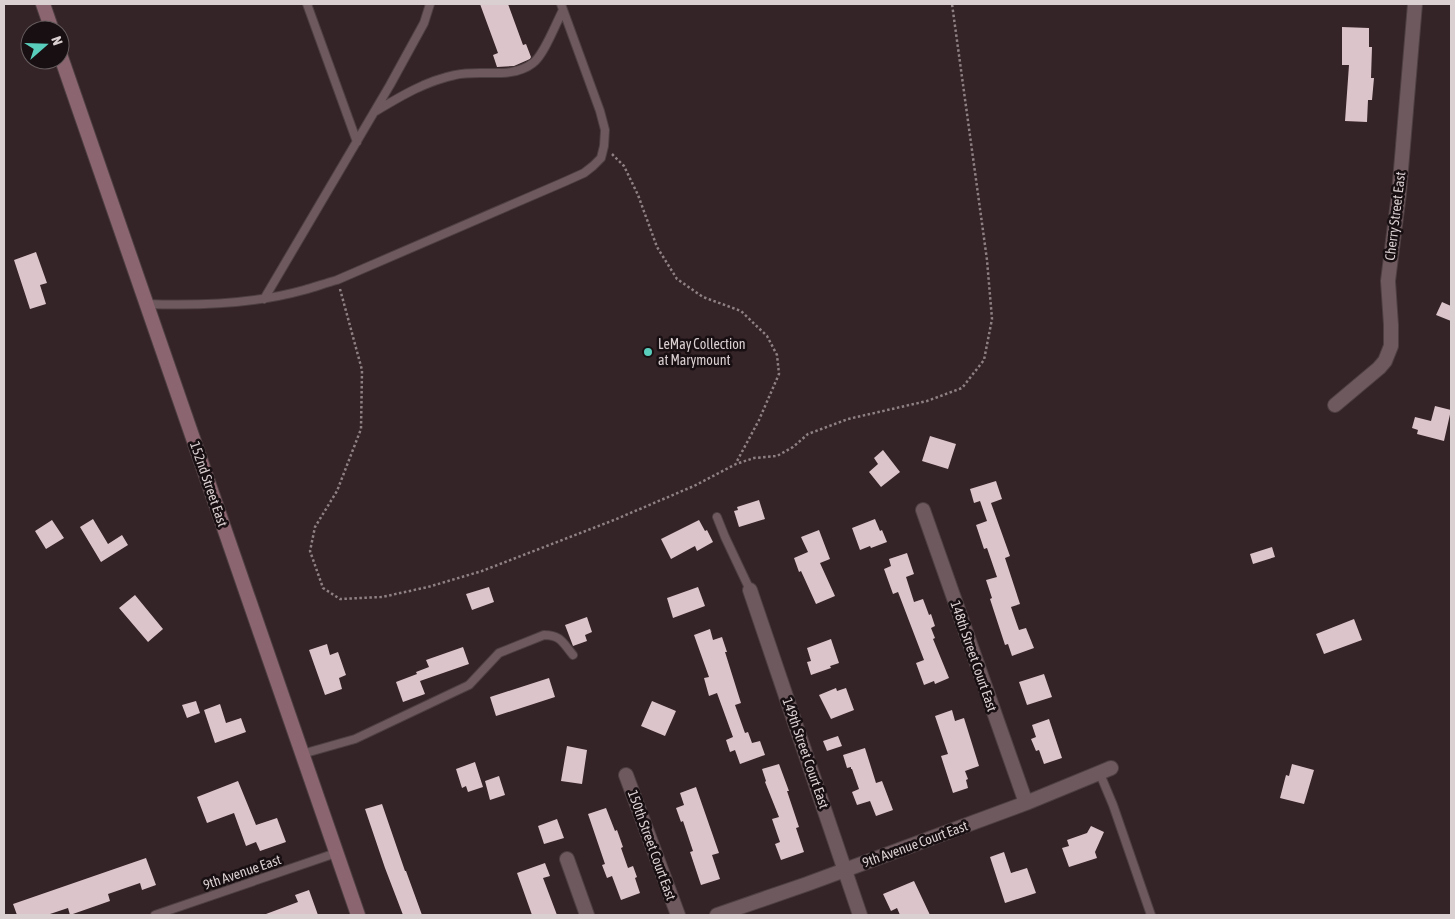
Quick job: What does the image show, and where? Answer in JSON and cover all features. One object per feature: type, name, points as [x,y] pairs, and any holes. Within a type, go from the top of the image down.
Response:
[{"type":"main road","points":[[43,4],[49,20]]},
{"type":"main road","name":"152nd Street East","points":[[66,70],[358,915]]},
{"type":"street","name":"Cherry Street East","points":[[1335,405],[1379,368],[1385,361],[1391,346],[1388,281],[1399,193],[1416,4]]},
{"type":"street","name":"148th Street Court East","points":[[923,510],[1026,803]]},
{"type":"street","name":"149th Street Court East","points":[[750,590],[860,915]]},
{"type":"street","name":"9th Avenue Court East","points":[[717,915],[1026,803],[1105,771]]},
{"type":"street","name":"150th Street Court East","points":[[626,775],[678,915]]},
{"type":"street","points":[[567,859],[587,915]]},
{"type":"lane","points":[[308,4],[357,142]]},
{"type":"lane","points":[[264,298],[374,112],[424,23],[430,4]]},
{"type":"lane","points":[[374,112],[400,96],[429,82],[456,74],[478,72],[507,73],[522,69],[538,58],[562,7]]},
{"type":"lane","points":[[147,304],[210,304],[264,298],[304,290],[337,280],[584,173],[601,158],[605,130],[600,111],[562,7]]},
{"type":"lane","points":[[717,517],[750,590]]},
{"type":"lane","points":[[302,754],[355,739],[469,685],[499,653],[544,635],[558,637],[573,655]]},
{"type":"lane","points":[[1105,771],[1113,805],[1151,915]]},
{"type":"lane","name":"9th Avenue East","points":[[155,915],[336,853]]},
{"type":"path","points":[[337,280],[362,370],[361,429],[337,491],[315,527],[310,551],[323,588],[340,599],[391,595],[482,572],[694,486],[736,464],[754,458],[776,456],[793,447],[808,434],[848,419],[926,400],[962,388],[984,360],[992,319],[992,309],[952,4]]},
{"type":"path","points":[[604,146],[624,166],[638,195],[657,247],[677,279],[703,297],[741,311],[767,336],[777,355],[779,374],[759,420],[736,464]]},
{"type":"building","points":[[480,4],[508,4],[523,45],[526,44],[530,59],[514,66],[497,67],[493,55],[498,53]]},
{"type":"building","points":[[1342,27],[1369,28],[1369,47],[1372,47],[1371,78],[1374,78],[1372,100],[1368,100],[1367,122],[1345,121],[1349,65],[1342,65]]},
{"type":"building","points":[[36,252],[47,283],[40,285],[46,304],[30,309],[14,260]]},
{"type":"building","points":[[1442,302],[1451,306],[1451,321],[1436,315]]},
{"type":"building","points":[[1435,406],[1451,410],[1444,441],[1417,434],[1418,430],[1412,428],[1415,417],[1431,421]]},
{"type":"building","points":[[930,436],[956,444],[948,469],[922,461]]},
{"type":"building","points":[[883,450],[900,472],[881,487],[869,472],[878,464],[874,458]]},
{"type":"building","points":[[996,481],[1002,499],[991,503],[1010,556],[1005,558],[1020,604],[1011,607],[1019,630],[1026,628],[1034,648],[1012,656],[1008,644],[1005,645],[986,580],[997,577],[987,548],[984,549],[976,525],[987,521],[980,501],[974,503],[970,489]]},
{"type":"building","points":[[759,500],[765,519],[739,527],[734,511],[738,510],[737,507]]},
{"type":"building","points":[[93,519],[108,544],[122,535],[128,545],[101,562],[80,527]]},
{"type":"building","points":[[875,519],[887,542],[860,550],[852,528]]},
{"type":"building","points":[[52,520],[64,538],[46,549],[35,531]]},
{"type":"building","points":[[699,520],[713,542],[697,551],[695,546],[671,559],[661,539]]},
{"type":"building","points":[[819,530],[830,559],[820,563],[835,596],[816,604],[801,571],[799,572],[794,558],[808,552],[801,537]]},
{"type":"building","points":[[1272,547],[1275,557],[1253,564],[1250,554]]},
{"type":"building","points":[[907,553],[914,574],[906,577],[914,602],[923,599],[929,615],[931,614],[935,626],[931,628],[935,638],[933,639],[949,678],[935,684],[934,681],[924,685],[916,663],[924,660],[898,592],[893,594],[884,569],[891,566],[889,559]]},
{"type":"building","points":[[489,587],[494,602],[472,610],[466,594]]},
{"type":"building","points":[[698,587],[705,606],[673,618],[667,598]]},
{"type":"building","points":[[135,595],[163,629],[148,642],[119,608]]},
{"type":"building","points":[[587,617],[592,632],[585,635],[587,641],[573,646],[565,625]]},
{"type":"building","points":[[1354,619],[1362,640],[1324,654],[1316,634]]},
{"type":"building","points":[[710,629],[713,640],[722,637],[741,703],[735,705],[745,733],[748,732],[752,743],[760,741],[765,755],[740,764],[735,750],[730,752],[726,740],[733,737],[717,693],[709,696],[704,678],[709,677],[694,635]]},
{"type":"building","points":[[831,639],[839,663],[811,675],[807,662],[811,661],[807,648]]},
{"type":"building","points":[[327,644],[330,655],[338,652],[346,675],[339,678],[342,689],[325,695],[309,650]]},
{"type":"building","points":[[463,647],[469,664],[420,681],[425,694],[403,702],[396,682],[429,667],[426,660]]},
{"type":"building","points":[[1044,674],[1052,697],[1027,705],[1019,682]]},
{"type":"building","points":[[549,678],[555,697],[496,716],[490,697]]},
{"type":"building","points":[[836,688],[837,691],[846,688],[854,710],[831,719],[819,695]]},
{"type":"building","points":[[196,701],[200,713],[187,718],[182,705]]},
{"type":"building","points":[[652,701],[676,711],[665,736],[641,726]]},
{"type":"building","points":[[220,704],[226,723],[241,718],[246,732],[215,743],[204,710]]},
{"type":"building","points":[[952,710],[955,721],[964,718],[979,766],[965,771],[968,779],[966,780],[968,788],[953,793],[941,756],[948,754],[935,716]]},
{"type":"building","points":[[1049,719],[1062,758],[1044,764],[1039,750],[1036,751],[1031,739],[1036,737],[1032,725]]},
{"type":"building","points":[[838,736],[842,746],[827,751],[823,741]]},
{"type":"building","points":[[567,746],[587,750],[582,784],[561,781]]},
{"type":"building","points":[[865,748],[876,783],[882,781],[893,810],[876,816],[870,801],[857,805],[852,792],[859,789],[852,769],[851,767],[847,768],[843,755]]},
{"type":"building","points":[[475,762],[483,787],[468,792],[466,786],[462,788],[456,769]]},
{"type":"building","points":[[779,764],[789,791],[787,791],[799,827],[796,828],[804,852],[781,860],[775,844],[780,842],[772,819],[779,817],[765,782],[762,769]]},
{"type":"building","points":[[1292,764],[1314,770],[1304,804],[1280,798],[1286,775],[1289,776]]},
{"type":"building","points":[[499,776],[505,795],[490,800],[485,781]]},
{"type":"building","points":[[238,781],[256,825],[277,818],[286,842],[260,851],[256,842],[246,846],[234,813],[207,823],[197,797]]},
{"type":"building","points":[[696,787],[719,853],[712,855],[720,879],[701,885],[690,852],[693,851],[683,821],[681,822],[676,808],[684,805],[680,793]]},
{"type":"building","points":[[382,804],[422,915],[403,915],[385,868],[365,809]]},
{"type":"building","points":[[606,808],[615,831],[617,830],[628,868],[633,866],[640,893],[621,900],[612,876],[607,878],[602,865],[605,864],[588,814]]},
{"type":"building","points":[[557,819],[564,838],[544,844],[538,826]]},
{"type":"building","points":[[1091,826],[1104,832],[1095,852],[1097,858],[1069,867],[1062,848],[1069,846],[1067,840],[1087,833]]},
{"type":"building","points":[[1004,852],[1011,873],[1027,868],[1036,893],[1005,903],[990,857]]},
{"type":"building","points":[[146,858],[156,885],[142,890],[140,883],[108,894],[110,901],[70,915],[68,908],[47,915],[17,915],[13,904]]},
{"type":"building","points":[[545,863],[550,876],[543,878],[557,915],[532,915],[517,873]]},
{"type":"building","points":[[914,881],[930,915],[900,915],[897,908],[891,911],[883,894]]},
{"type":"building","points":[[309,890],[318,915],[266,915],[298,902],[295,895]]},
{"type":"place","name":"LeMay Collection at Marymount","points":[[648,352]]}]
